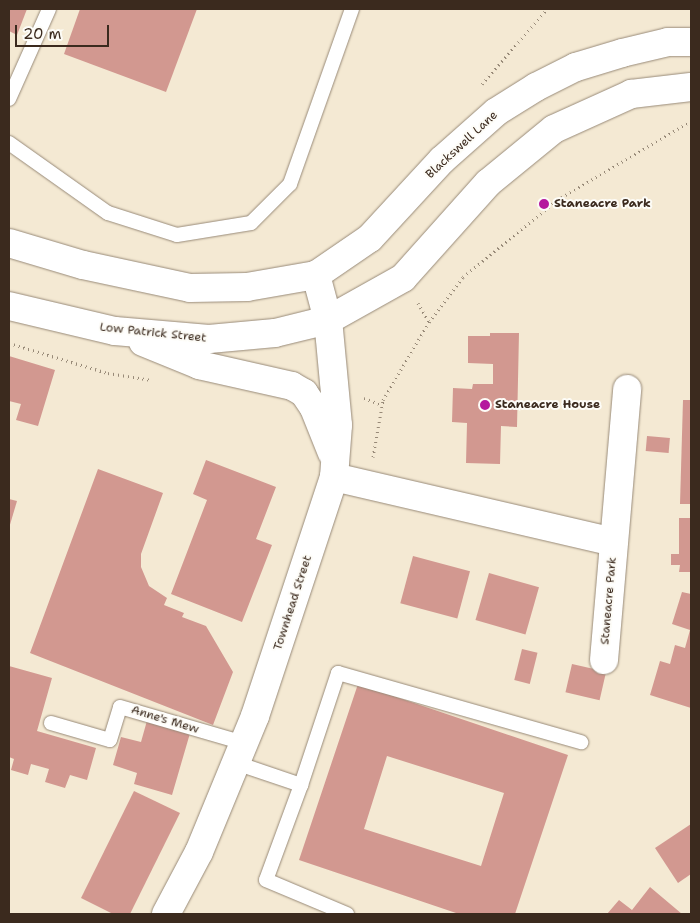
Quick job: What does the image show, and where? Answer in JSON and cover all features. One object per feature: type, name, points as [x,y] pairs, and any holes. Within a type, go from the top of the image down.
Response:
[{"type":"main road","name":"Blackswell Lane","points":[[316,275],[370,238],[442,160],[496,112],[536,87],[576,67],[622,53],[668,42],[691,42]]},
{"type":"main road","points":[[328,320],[403,278],[488,183],[554,128],[631,94],[691,87]]},
{"type":"main road","points":[[9,243],[83,265],[190,288],[248,287],[316,275]]},
{"type":"main road","name":"Townhead Street","points":[[166,914],[199,852],[240,753],[289,621],[334,471],[338,425],[328,320],[316,275]]},
{"type":"main road","name":"Low Patrick Street","points":[[9,306],[115,331],[208,339],[274,333],[328,320]]},
{"type":"main road","points":[[115,331],[199,365],[292,386],[304,393],[314,408],[334,471]]},
{"type":"main road","name":"Staneacre Park","points":[[604,660],[627,389]]},
{"type":"main road","name":"Staneacre Park","points":[[334,471],[368,485],[614,542]]},
{"type":"lane","points":[[9,99],[49,9]]},
{"type":"lane","points":[[9,143],[117,216],[177,235],[251,223],[290,184],[352,9]]},
{"type":"lane","points":[[347,914],[266,880],[301,785],[338,673],[581,742]]},
{"type":"lane","name":"Anne's Mew","points":[[51,723],[110,740],[120,707],[240,753]]},
{"type":"lane","points":[[240,753],[301,785]]},
{"type":"path","points":[[368,485],[383,400],[429,322],[463,277],[557,200],[691,121]]},
{"type":"building","points":[[9,9],[27,9],[17,35],[9,31]]},
{"type":"building","points":[[80,9],[197,9],[166,92],[64,54]]},
{"type":"building","name":"Staneacre House","points":[[490,333],[519,333],[517,427],[501,426],[500,464],[466,463],[467,423],[452,422],[453,388],[472,389],[473,384],[493,384],[493,364],[468,363],[468,336],[490,336]]},
{"type":"building","points":[[9,356],[55,370],[38,426],[16,420],[21,404],[9,401]]},
{"type":"building","points":[[683,400],[691,400],[691,504],[680,504]]},
{"type":"building","points":[[647,436],[670,438],[669,453],[646,451]]},
{"type":"building","points":[[206,460],[276,487],[256,539],[272,545],[242,622],[171,594],[207,500],[193,494]]},
{"type":"building","points":[[98,469],[163,493],[141,554],[141,567],[149,586],[167,598],[164,605],[184,613],[182,617],[206,626],[233,672],[213,725],[30,653]]},
{"type":"building","points":[[9,499],[17,501],[9,528]]},
{"type":"building","points":[[679,518],[691,518],[691,572],[679,572],[680,565],[671,565],[671,554],[679,554]]},
{"type":"building","points":[[413,556],[470,571],[457,619],[400,603]]},
{"type":"building","points":[[489,573],[539,587],[525,634],[475,620]]},
{"type":"building","points":[[682,592],[691,594],[691,708],[650,695],[660,661],[670,664],[675,645],[685,648],[690,630],[672,624]]},
{"type":"building","points":[[522,649],[538,653],[530,684],[514,680]]},
{"type":"building","points":[[572,664],[606,672],[600,700],[565,692]]},
{"type":"building","points":[[9,666],[52,678],[37,731],[96,748],[87,780],[70,775],[65,788],[45,782],[49,769],[31,764],[28,775],[11,770],[14,759],[9,757]]},
{"type":"building","points":[[358,684],[568,755],[515,914],[459,914],[299,860]],"holes":[[[387,756],[504,793],[481,866],[364,829]]]},
{"type":"building","points":[[150,710],[193,723],[172,795],[134,784],[137,773],[113,765],[121,737],[141,742]]},
{"type":"building","points":[[134,791],[180,813],[130,914],[113,914],[81,898]]},
{"type":"building","points":[[691,824],[691,874],[678,883],[655,848]]},
{"type":"building","points":[[650,887],[682,914],[607,914],[619,900],[632,910]]},
{"type":"place","name":"Staneacre Park","points":[[544,204]]},
{"type":"place","name":"Staneacre House","points":[[485,405]]}]
